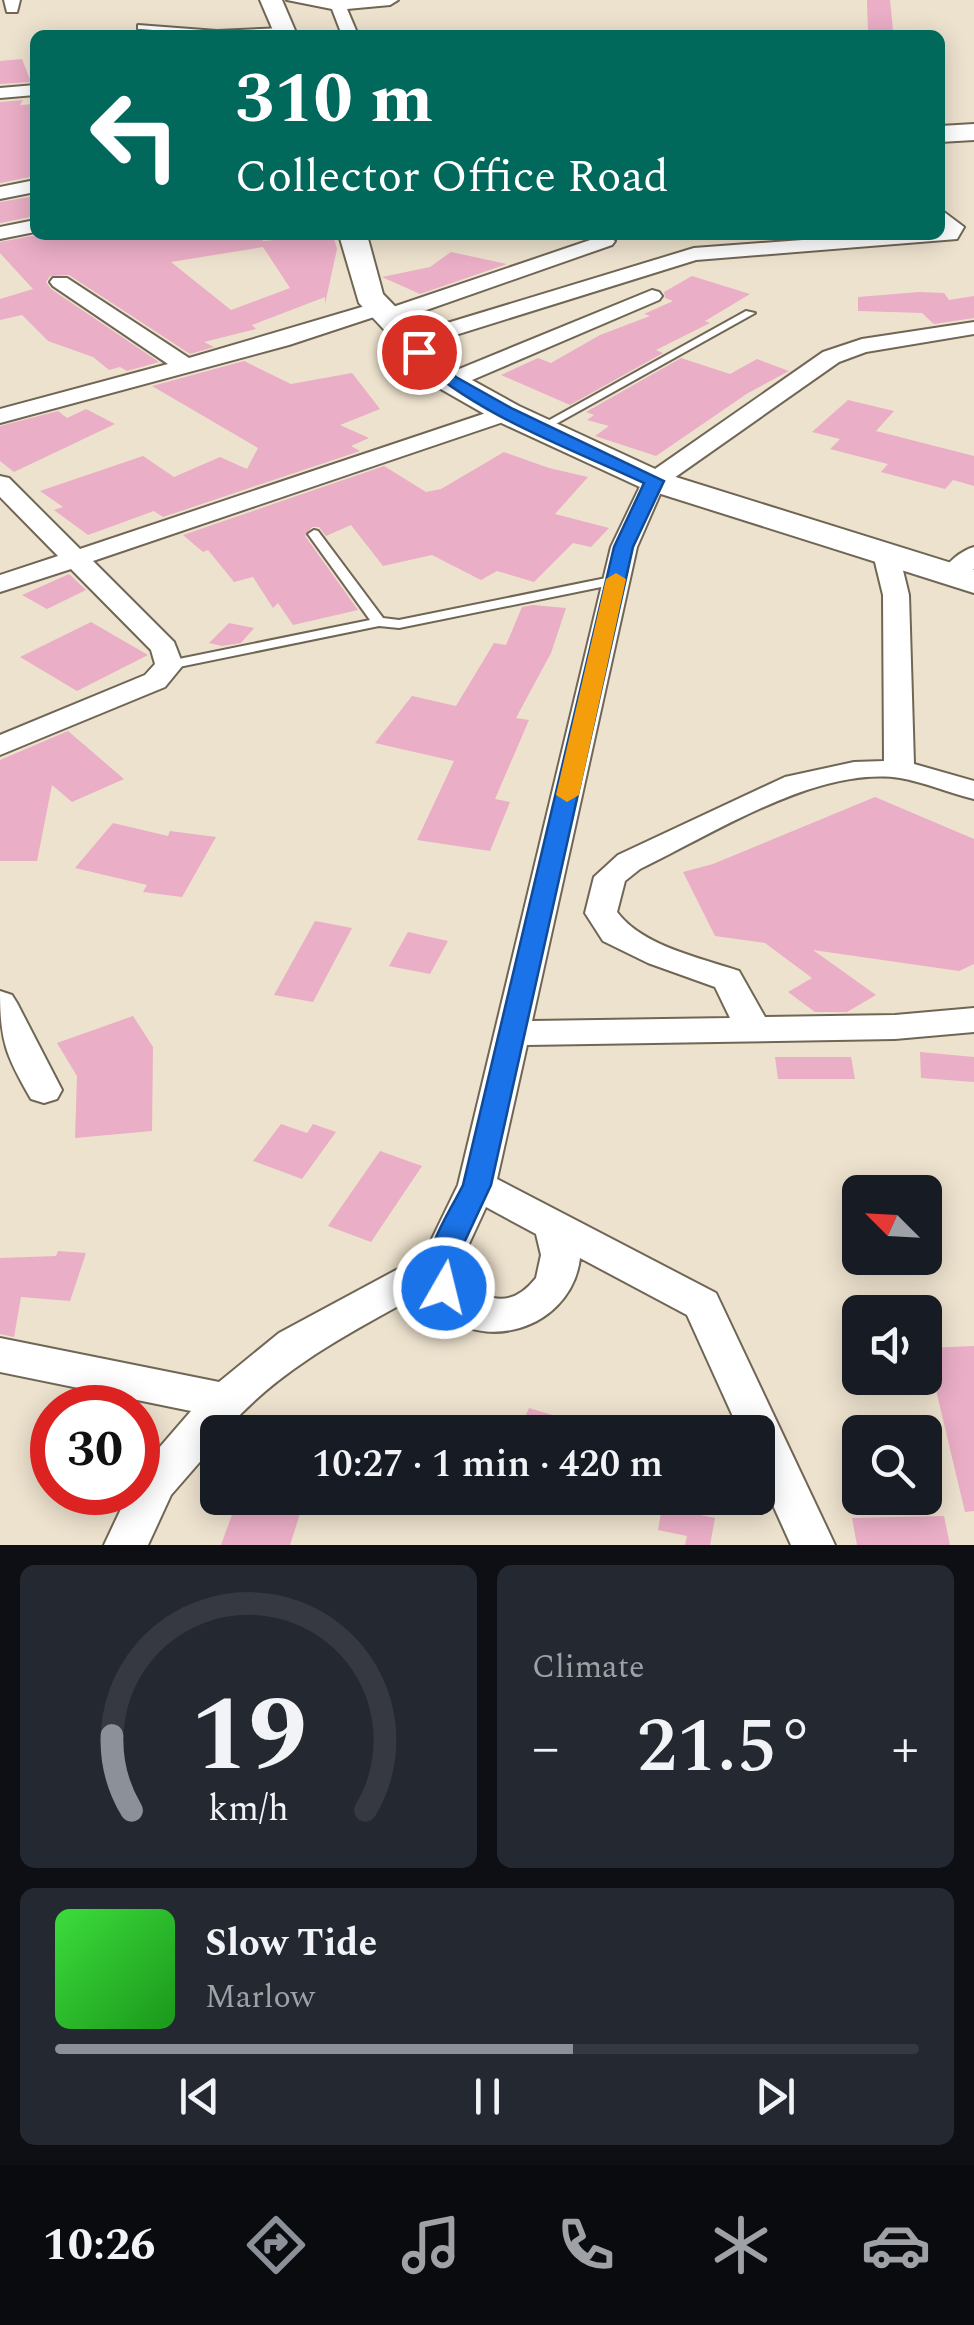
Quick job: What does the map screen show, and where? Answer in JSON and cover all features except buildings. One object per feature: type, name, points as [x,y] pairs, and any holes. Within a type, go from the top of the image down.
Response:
[{"type":"main road","points":[[273,0],[283,30]]},
{"type":"main road","points":[[945,134],[974,132]]},
{"type":"main road","points":[[354,240],[369,297],[450,380],[507,413],[654,481],[886,554],[967,571]]},
{"type":"street","points":[[295,0],[338,4],[390,0]]},
{"type":"street","points":[[338,4],[348,30]]},
{"type":"street","points":[[0,93],[30,90]]},
{"type":"street","points":[[0,193],[30,187]]},
{"type":"street","points":[[945,219],[954,227],[950,235],[945,235]]},
{"type":"street","points":[[0,233],[30,227]]},
{"type":"street","points":[[694,254],[718,240]]},
{"type":"street","points":[[410,342],[694,254],[883,240]]},
{"type":"street","points":[[0,416],[383,312],[605,241]]},
{"type":"street","points":[[60,282],[186,366]]},
{"type":"street","points":[[450,380],[652,296]]},
{"type":"street","points":[[126,1545],[156,1483],[226,1400],[293,1345],[412,1280],[442,1258],[477,1185],[624,547],[654,481],[831,357],[862,346],[974,328]]},
{"type":"street","points":[[0,584],[507,413]]},
{"type":"street","points":[[0,483],[164,648],[169,665],[156,680],[0,746]]},
{"type":"street","points":[[886,554],[896,595],[899,768]]},
{"type":"street","points":[[750,1029],[746,1010],[727,979],[660,955],[614,933],[601,913],[610,877],[629,862],[796,783],[854,771],[899,768],[974,790]]},
{"type":"street","points":[[1,1008],[44,1090]]},
{"type":"street","points":[[512,1033],[895,1026],[974,1020]]},
{"type":"street","points":[[477,1185],[702,1304],[813,1545]]},
{"type":"street","points":[[442,1258],[444,1288],[465,1307],[491,1316],[532,1311],[554,1286],[562,1253],[552,1224]]},
{"type":"street","points":[[0,1355],[226,1400]]},
{"type":"lane","points":[[141,27],[174,30]]},
{"type":"lane","points":[[541,428],[750,313]]},
{"type":"lane","points":[[314,534],[379,622]]},
{"type":"lane","points":[[169,665],[379,622],[399,624],[616,580]]},
{"type":"slow traffic","points":[[567,795],[616,579]]},
{"type":"route","points":[[419,352],[450,380],[507,413],[654,481],[624,547],[477,1185],[442,1258],[444,1288]]}]
